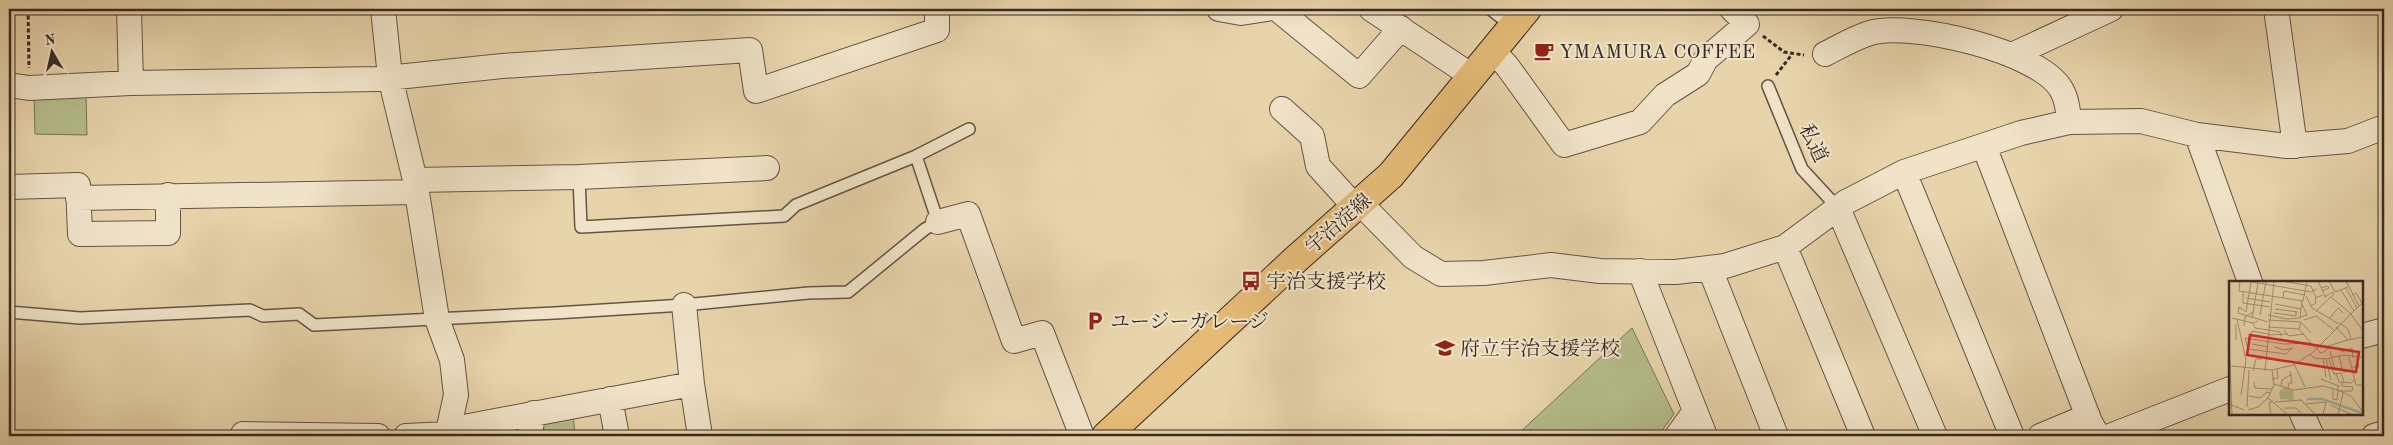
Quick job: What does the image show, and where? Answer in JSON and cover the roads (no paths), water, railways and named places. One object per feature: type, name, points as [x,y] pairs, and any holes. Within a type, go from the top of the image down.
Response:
[{"type":"main road","name":"宇治淀線","points":[[1106,436],[1295,260],[1359,206],[1391,175],[1520,17]]},
{"type":"street","points":[[129,9],[131,83]]},
{"type":"street","points":[[383,9],[390,77],[416,186],[437,319],[452,360],[456,395],[448,433]]},
{"type":"street","points":[[19,87],[131,83],[378,80],[390,77],[502,66],[750,50],[756,91],[937,30],[937,9]]},
{"type":"street","points":[[1219,9],[1241,13],[1267,9]]},
{"type":"street","points":[[1277,9],[1359,76],[1401,28]]},
{"type":"street","points":[[1371,9],[1472,76]]},
{"type":"street","points":[[2014,54],[2111,9]]},
{"type":"street","points":[[2276,9],[2295,146]]},
{"type":"street","points":[[1492,50],[1507,66],[1564,145],[1640,122],[1665,95],[1698,74],[1706,59],[1740,16]]},
{"type":"street","points":[[1824,54],[1870,33],[1895,30],[1957,38],[2014,54],[2044,72],[2061,88],[2068,104],[2069,122]]},
{"type":"street","points":[[1282,109],[1312,136],[1318,166],[1414,257],[1441,274],[1484,273],[1550,265],[1600,271],[1676,272],[1710,269],[1751,259],[1785,247],[1838,208],[1904,172],[2021,133],[2069,122],[2141,121],[2197,135],[2295,146],[2348,141],[2384,127]]},
{"type":"street","points":[[2197,135],[2250,281]]},
{"type":"street","points":[[1984,146],[2093,426],[2040,436]]},
{"type":"street","points":[[78,198],[416,186],[767,168]]},
{"type":"street","points":[[1904,172],[2012,436]]},
{"type":"street","points":[[9,187],[78,185],[80,234],[168,233],[168,195]]},
{"type":"street","points":[[1838,208],[1935,436]]},
{"type":"street","points":[[938,222],[968,214],[1014,341],[1042,333],[1082,436]]},
{"type":"street","points":[[1785,247],[1863,436]]},
{"type":"street","points":[[1710,269],[1776,436]]},
{"type":"street","points":[[1640,271],[1705,436]]},
{"type":"street","points":[[684,305],[692,384],[700,436]]},
{"type":"street","points":[[2363,336],[2384,330]]},
{"type":"street","points":[[406,436],[532,425],[610,399],[692,384]]},
{"type":"street","points":[[2110,436],[2229,389]]},
{"type":"street","points":[[610,399],[617,436]]},
{"type":"street","points":[[1677,436],[1695,411]]},
{"type":"street","points":[[2302,415],[2312,436]]},
{"type":"street","points":[[2374,436],[2384,433]]},
{"type":"street","points":[[243,434],[378,436]]},
{"type":"lane","points":[[1490,9],[1520,17]]},
{"type":"lane","name":"私道","points":[[1768,86],[1802,169],[1838,208]]},
{"type":"lane","points":[[579,177],[581,227],[784,216],[796,205],[916,156],[968,129]]},
{"type":"lane","points":[[9,312],[80,318],[250,310],[263,316],[300,314],[314,325],[684,305],[808,293],[848,292],[925,229],[938,222],[916,156]]},
{"type":"place","name":"YMAMURA COFFEE","points":[[1544,51]]},
{"type":"place","name":"宇治支援学校","points":[[1251,281]]},
{"type":"place","name":"ユージーガレージ","points":[[1095,321]]},
{"type":"place","name":"府立宇治支援学校","points":[[1445,348]]}]
